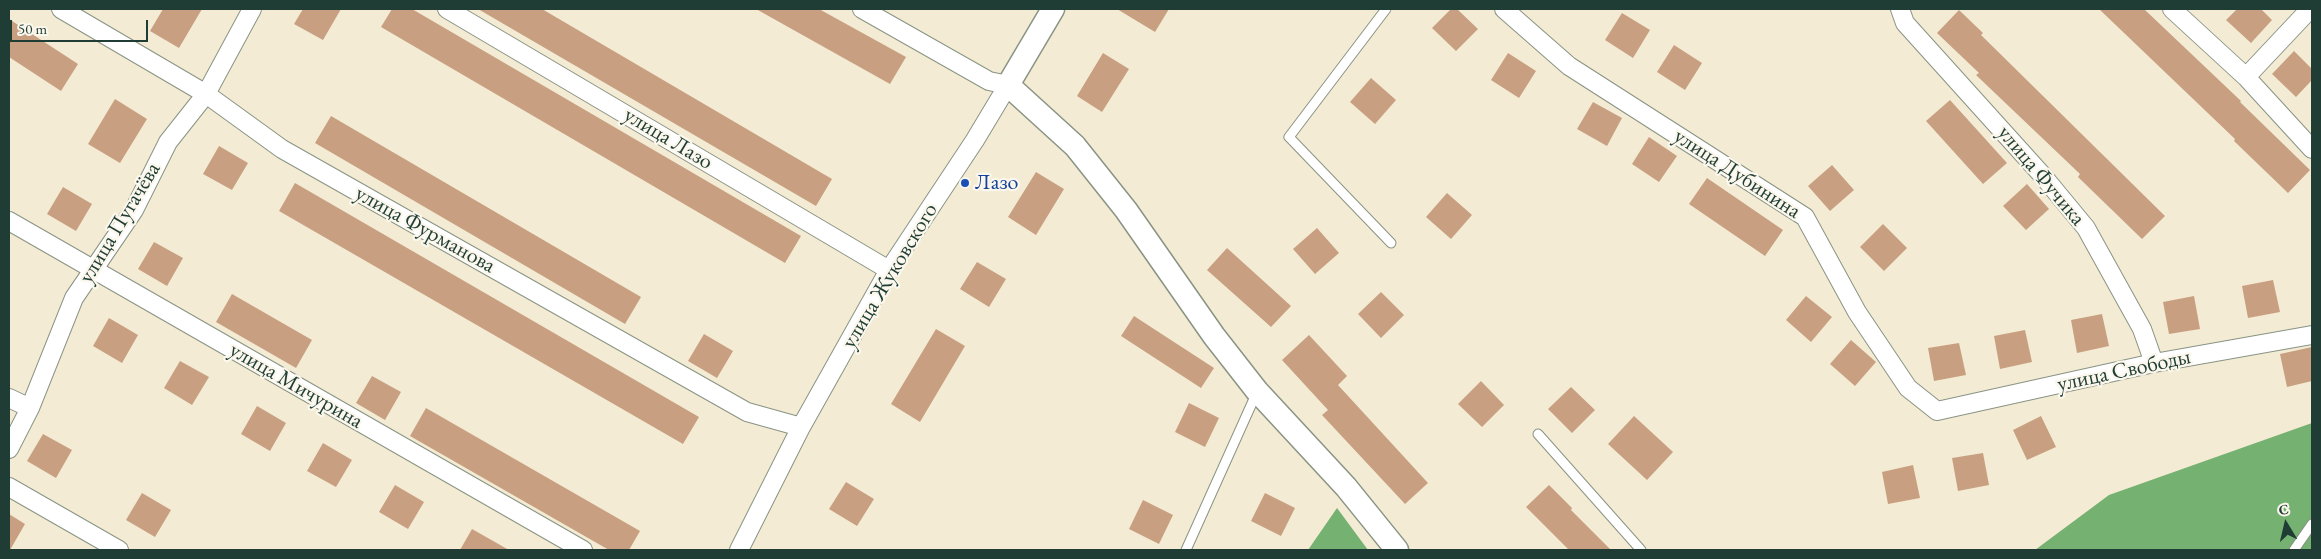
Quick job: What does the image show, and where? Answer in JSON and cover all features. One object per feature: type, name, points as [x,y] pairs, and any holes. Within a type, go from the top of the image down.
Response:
[{"type":"street","name":"улица Фурманова","points":[[61,9],[206,94],[282,149],[747,412],[801,427]]},
{"type":"street","name":"улица Пугачёва","points":[[9,450],[30,408],[74,298],[134,210],[168,142],[206,94],[252,9]]},
{"type":"street","name":"улица Лазо","points":[[447,9],[889,270]]},
{"type":"street","points":[[862,9],[989,81],[1008,85],[1075,146],[1126,210],[1214,336],[1257,392],[1346,487],[1397,550]]},
{"type":"street","name":"улица Жуковского","points":[[739,550],[801,427],[889,270],[975,140],[1053,9]]},
{"type":"street","name":"улица Дубинина","points":[[1504,9],[1569,66],[1805,217],[1857,312],[1908,388],[1937,411]]},
{"type":"street","name":"улица Фучика","points":[[1900,9],[1905,23],[2044,176],[2086,228],[2142,329],[2154,363]]},
{"type":"street","points":[[2172,9],[2246,77],[2312,149]]},
{"type":"street","points":[[2246,77],[2310,9]]},
{"type":"street","name":"улица Мичурина","points":[[9,221],[583,550]]},
{"type":"street","name":"улица Свободы","points":[[1937,411],[2154,363],[2312,335]]},
{"type":"street","points":[[9,398],[30,408]]},
{"type":"street","points":[[9,487],[119,550]]},
{"type":"lane","points":[[1386,9],[1290,137],[1391,243]]},
{"type":"lane","points":[[1186,550],[1257,392]]},
{"type":"lane","points":[[1538,434],[1641,550]]},
{"type":"lane","points":[[2294,550],[2312,524]]},
{"type":"green space","points":[[2312,423],[2312,550],[2035,550],[2109,495]]},
{"type":"green space","points":[[1337,508],[1368,550],[1308,550]]},
{"type":"building","points":[[163,9],[202,9],[179,48],[150,31]]},
{"type":"building","points":[[303,9],[341,9],[323,40],[294,24]]},
{"type":"building","points":[[392,9],[412,9],[801,236],[785,263],[381,27]]},
{"type":"building","points":[[478,9],[542,9],[832,179],[816,206]]},
{"type":"building","points":[[756,9],[819,9],[906,57],[890,84]]},
{"type":"building","points":[[1117,9],[1169,9],[1155,32]]},
{"type":"building","points":[[1451,9],[1457,9],[1478,29],[1456,51],[1432,28]]},
{"type":"building","points":[[2099,9],[2144,9],[2310,170],[2288,193],[2234,141],[2235,139]]},
{"type":"building","points":[[2237,9],[2261,9],[2272,20],[2251,43],[2226,20]]},
{"type":"building","points":[[1959,10],[1983,33],[1981,35],[2165,216],[2142,239],[2078,177],[2080,174],[1976,75],[1979,73],[1937,33]]},
{"type":"building","points":[[1622,13],[1650,30],[1633,58],[1605,40]]},
{"type":"building","points":[[9,19],[78,64],[61,91],[9,57]]},
{"type":"building","points":[[1674,45],[1702,63],[1685,90],[1657,72]]},
{"type":"building","points":[[2294,51],[2312,69],[2312,80],[2296,97],[2272,74]]},
{"type":"building","points":[[1103,53],[1129,69],[1102,112],[1077,96]]},
{"type":"building","points":[[1508,53],[1536,71],[1519,98],[1491,80]]},
{"type":"building","points":[[1371,78],[1396,100],[1375,124],[1350,102]]},
{"type":"building","points":[[115,99],[147,119],[120,163],[88,144]]},
{"type":"building","points":[[1950,100],[2007,163],[1983,184],[1926,121]]},
{"type":"building","points":[[1593,102],[1622,118],[1607,146],[1577,129]]},
{"type":"building","points":[[331,116],[641,297],[625,324],[315,143]]},
{"type":"building","points":[[1649,137],[1677,156],[1659,182],[1632,164]]},
{"type":"building","points":[[219,146],[248,163],[232,190],[203,174]]},
{"type":"building","points":[[1832,165],[1854,190],[1830,211],[1808,186]]},
{"type":"building","points":[[1036,172],[1064,189],[1036,235],[1008,217]]},
{"type":"building","points":[[1707,178],[1783,230],[1765,256],[1689,204]]},
{"type":"building","points":[[295,183],[699,417],[683,444],[279,211]]},
{"type":"building","points":[[2027,184],[2049,209],[2026,230],[2003,206]]},
{"type":"building","points":[[63,187],[92,204],[76,231],[47,214]]},
{"type":"building","points":[[1447,193],[1472,215],[1451,239],[1426,217]]},
{"type":"building","points":[[1883,224],[1907,248],[1884,271],[1860,247]]},
{"type":"building","points":[[1317,228],[1339,253],[1315,274],[1293,249]]},
{"type":"building","points":[[154,242],[183,258],[167,286],[138,269]]},
{"type":"building","points":[[1227,248],[1291,306],[1271,327],[1207,270]]},
{"type":"building","points":[[977,262],[1006,279],[989,307],[960,289]]},
{"type":"building","points":[[2273,280],[2280,312],[2248,318],[2242,286]]},
{"type":"building","points":[[1381,292],[1404,315],[1381,338],[1358,314]]},
{"type":"building","points":[[232,294],[312,340],[296,368],[216,322]]},
{"type":"building","points":[[1806,296],[1832,317],[1811,342],[1786,320]]},
{"type":"building","points":[[2194,296],[2200,329],[2169,334],[2163,302]]},
{"type":"building","points":[[2102,314],[2109,346],[2077,353],[2071,320]]},
{"type":"building","points":[[1134,316],[1214,368],[1201,388],[1121,336]]},
{"type":"building","points":[[109,318],[138,335],[122,363],[93,346]]},
{"type":"building","points":[[936,329],[965,346],[920,422],[891,404]]},
{"type":"building","points":[[2025,330],[2032,362],[2000,369],[1994,336]]},
{"type":"building","points":[[704,334],[733,351],[717,378],[688,361]]},
{"type":"building","points":[[1309,335],[1347,376],[1338,385],[1428,483],[1405,504],[1322,415],[1328,410],[1282,360]]},
{"type":"building","points":[[1851,340],[1876,362],[1855,386],[1830,364]]},
{"type":"building","points":[[1959,343],[1966,375],[1934,381],[1928,348]]},
{"type":"building","points":[[2312,347],[2312,381],[2287,387],[2280,354]]},
{"type":"building","points":[[180,361],[209,377],[192,405],[164,388]]},
{"type":"building","points":[[372,376],[401,392],[385,420],[356,403]]},
{"type":"building","points":[[1481,381],[1504,405],[1482,427],[1458,404]]},
{"type":"building","points":[[1571,387],[1595,410],[1572,433],[1548,409]]},
{"type":"building","points":[[1189,403],[1219,418],[1205,447],[1175,432]]},
{"type":"building","points":[[257,406],[286,423],[270,451],[241,434]]},
{"type":"building","points":[[426,408],[640,531],[629,550],[609,550],[410,436]]},
{"type":"building","points":[[1634,416],[1673,452],[1647,480],[1608,444]]},
{"type":"building","points":[[2041,416],[2056,447],[2027,460],[2013,430]]},
{"type":"building","points":[[43,434],[72,450],[56,478],[27,461]]},
{"type":"building","points":[[323,443],[352,460],[336,487],[307,471]]},
{"type":"building","points":[[1983,453],[1989,485],[1958,491],[1952,458]]},
{"type":"building","points":[[1913,465],[1920,498],[1888,504],[1882,472]]},
{"type":"building","points":[[846,482],[874,499],[857,526],[829,509]]},
{"type":"building","points":[[395,485],[424,502],[408,529],[379,512]]},
{"type":"building","points":[[1549,485],[1611,550],[1569,550],[1526,507]]},
{"type":"building","points":[[142,493],[171,510],[155,537],[126,520]]},
{"type":"building","points":[[1265,493],[1295,508],[1281,536],[1251,521]]},
{"type":"building","points":[[1143,500],[1173,515],[1159,544],[1129,529]]},
{"type":"building","points":[[9,514],[25,524],[10,550],[9,550]]},
{"type":"building","points":[[472,529],[509,550],[460,550]]},
{"type":"place","name":"Лазо","points":[[965,183]]}]
